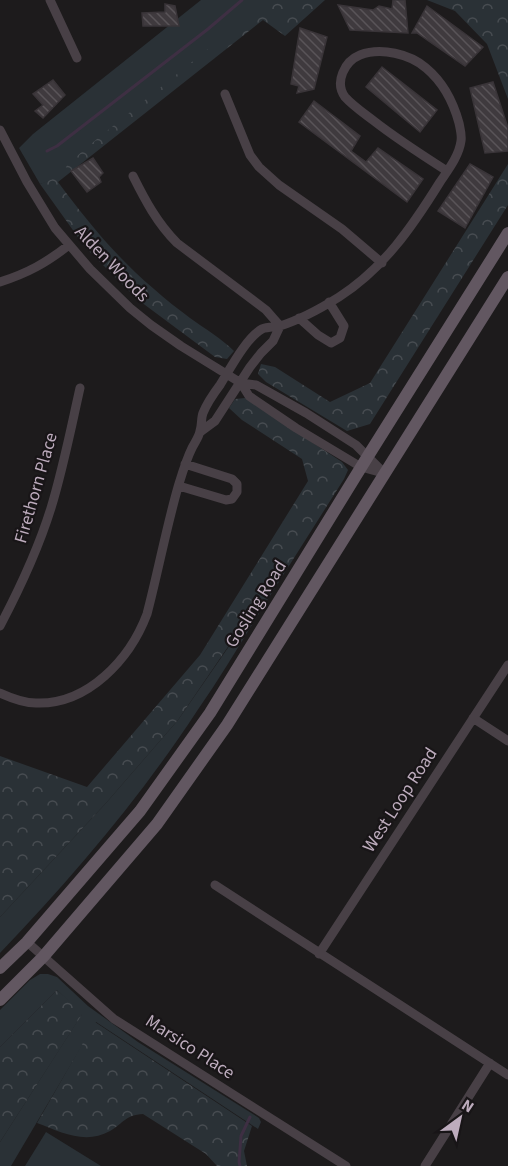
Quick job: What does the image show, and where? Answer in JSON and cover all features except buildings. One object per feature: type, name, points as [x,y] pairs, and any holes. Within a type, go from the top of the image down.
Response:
[{"type":"main road","name":"Gosling Road","points":[[0,968],[27,942],[140,811],[210,713],[508,233]]},
{"type":"main road","points":[[0,1000],[43,957],[157,824],[205,758],[228,725],[508,277]]},
{"type":"street","points":[[50,0],[77,58]]},
{"type":"street","points":[[0,693],[36,703],[64,699],[100,680],[120,660],[139,634],[147,614],[178,486],[185,464],[200,432],[202,414],[249,340],[262,329],[280,326],[299,318],[362,281],[382,263],[413,224],[447,171],[455,158],[462,141],[456,111],[442,84],[424,65],[405,56],[381,52],[356,56],[343,72],[341,87],[345,96],[401,142],[447,171]]},
{"type":"street","points":[[225,94],[250,155],[259,167],[279,185],[342,229],[382,263]]},
{"type":"street","name":"Alden Woods","points":[[0,130],[32,190],[56,228],[69,245],[130,308],[181,346],[241,383],[256,385],[356,445],[365,462]]},
{"type":"street","points":[[133,176],[151,210],[168,234],[266,310],[280,326]]},
{"type":"street","points":[[0,282],[20,276],[40,266],[69,245]]},
{"type":"street","points":[[299,318],[331,343],[340,338],[344,326],[329,302]]},
{"type":"street","points":[[200,432],[215,422],[250,367],[273,341],[280,326]]},
{"type":"street","name":"Alden Woods","points":[[241,383],[249,396],[296,428],[384,473]]},
{"type":"street","name":"Firethorn Place","points":[[0,627],[26,575],[51,508],[80,388]]},
{"type":"street","points":[[178,486],[226,500],[232,499],[237,492],[237,484],[232,480],[185,464]]},
{"type":"street","name":"West Loop Road","points":[[320,954],[508,665]]},
{"type":"street","points":[[473,718],[508,741]]},
{"type":"street","points":[[215,885],[508,1075]]},
{"type":"street","name":"Marsico Place","points":[[27,942],[114,1018],[346,1166]]},
{"type":"street","points":[[425,1166],[490,1063]]},
{"type":"green space","points":[[201,0],[270,0],[63,177],[40,184],[19,148],[33,134]]},
{"type":"green space","points":[[268,0],[325,0],[285,36],[263,20],[58,182],[91,225],[127,265],[167,300],[234,351],[227,359],[215,357],[137,299],[85,247],[40,184],[63,175],[67,165],[86,148]]},
{"type":"green space","points":[[427,0],[508,0],[508,99],[487,44],[455,11]]},
{"type":"green space","points":[[508,164],[508,205],[370,424],[347,431],[266,382],[258,374],[261,364],[275,367],[330,402],[370,383]]},
{"type":"green space","points":[[245,398],[342,462],[348,470],[344,479],[268,599],[260,600],[178,720],[106,803],[0,917],[0,756],[87,787],[200,655],[308,481],[302,459],[242,420],[229,408],[235,399]]},
{"type":"green space","points":[[268,599],[215,684],[129,806],[53,896],[0,953],[0,917],[106,803],[178,720],[261,600]]},
{"type":"green space","points":[[40,974],[57,977],[88,1006],[138,1042],[259,1118],[261,1122],[258,1129],[96,1022],[11,1166],[0,1166],[0,1142],[82,1014],[57,990],[0,1047],[0,1010],[30,980]]},
{"type":"green space","points":[[57,990],[83,1013],[0,1142],[0,1047]]},
{"type":"green space","points":[[95,1022],[252,1126],[244,1151],[247,1166],[217,1166],[206,1154],[143,1114],[132,1116],[110,1131],[91,1137],[73,1136],[37,1123]]},
{"type":"green space","points":[[46,1132],[101,1166],[25,1166]]},
{"type":"waterway","points":[[47,151],[57,146],[242,0]]},
{"type":"waterway","points":[[240,1166],[241,1136],[250,1117]]}]
